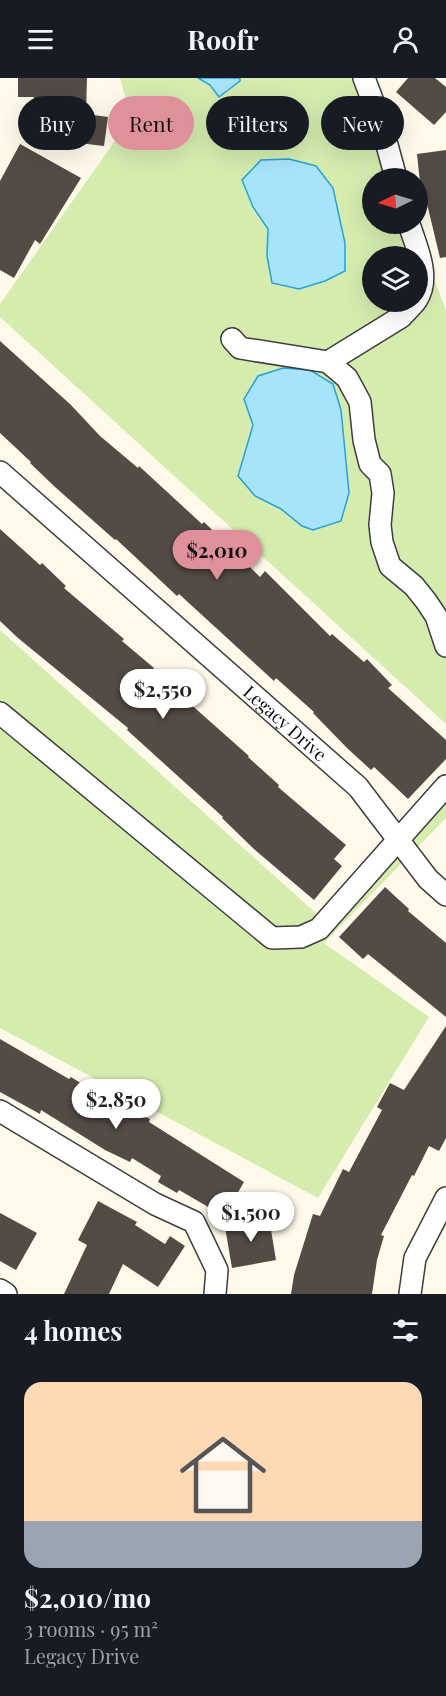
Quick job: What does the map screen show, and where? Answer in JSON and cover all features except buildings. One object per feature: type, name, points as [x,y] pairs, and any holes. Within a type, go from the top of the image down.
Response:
[{"type":"street","points":[[364,78],[381,123],[393,168]]},
{"type":"street","points":[[328,362],[401,317],[405,312]]},
{"type":"street","points":[[232,339],[240,348],[328,362],[347,378],[360,402],[364,441],[370,464],[380,474],[383,493],[381,533],[390,566],[414,586],[426,601],[436,616],[446,646]]},
{"type":"street","name":"Legacy Drive","points":[[0,472],[358,787],[428,879],[446,896]]},
{"type":"street","points":[[0,713],[272,938],[301,937],[319,929],[446,786]]},
{"type":"street","points":[[0,1111],[155,1204],[194,1222],[218,1270],[215,1294]]},
{"type":"street","points":[[410,1294],[415,1258],[446,1198]]},
{"type":"street","points":[[0,1290],[6,1294]]},
{"type":"green space","points":[[120,78],[198,78],[210,85],[240,81],[240,78],[357,78],[364,96],[321,96],[321,150],[385,150],[392,168],[362,168],[362,234],[417,234],[421,246],[362,246],[362,312],[428,312],[428,263],[446,310],[446,724],[0,317],[0,304],[108,150],[194,150],[194,96],[125,96]],"holes":[[[316,166],[333,189],[345,243],[344,271],[267,256],[268,229]],[[283,368],[310,370],[333,384],[349,493],[302,526],[281,509],[255,496],[245,450],[253,425]]]},
{"type":"green space","points":[[0,630],[317,914],[446,774],[446,818],[324,943],[429,1017],[318,1198],[0,1028]]},
{"type":"water","points":[[198,78],[240,78],[240,81],[220,96],[210,85]]},
{"type":"water","points":[[289,159],[316,166],[333,188],[345,243],[345,271],[325,281],[299,289],[272,283],[267,256],[268,229],[253,207],[242,180],[261,160]]},
{"type":"water","points":[[283,368],[310,370],[333,384],[341,410],[349,493],[341,521],[313,530],[302,526],[281,509],[255,496],[238,476],[253,425],[244,399],[258,376]]}]
